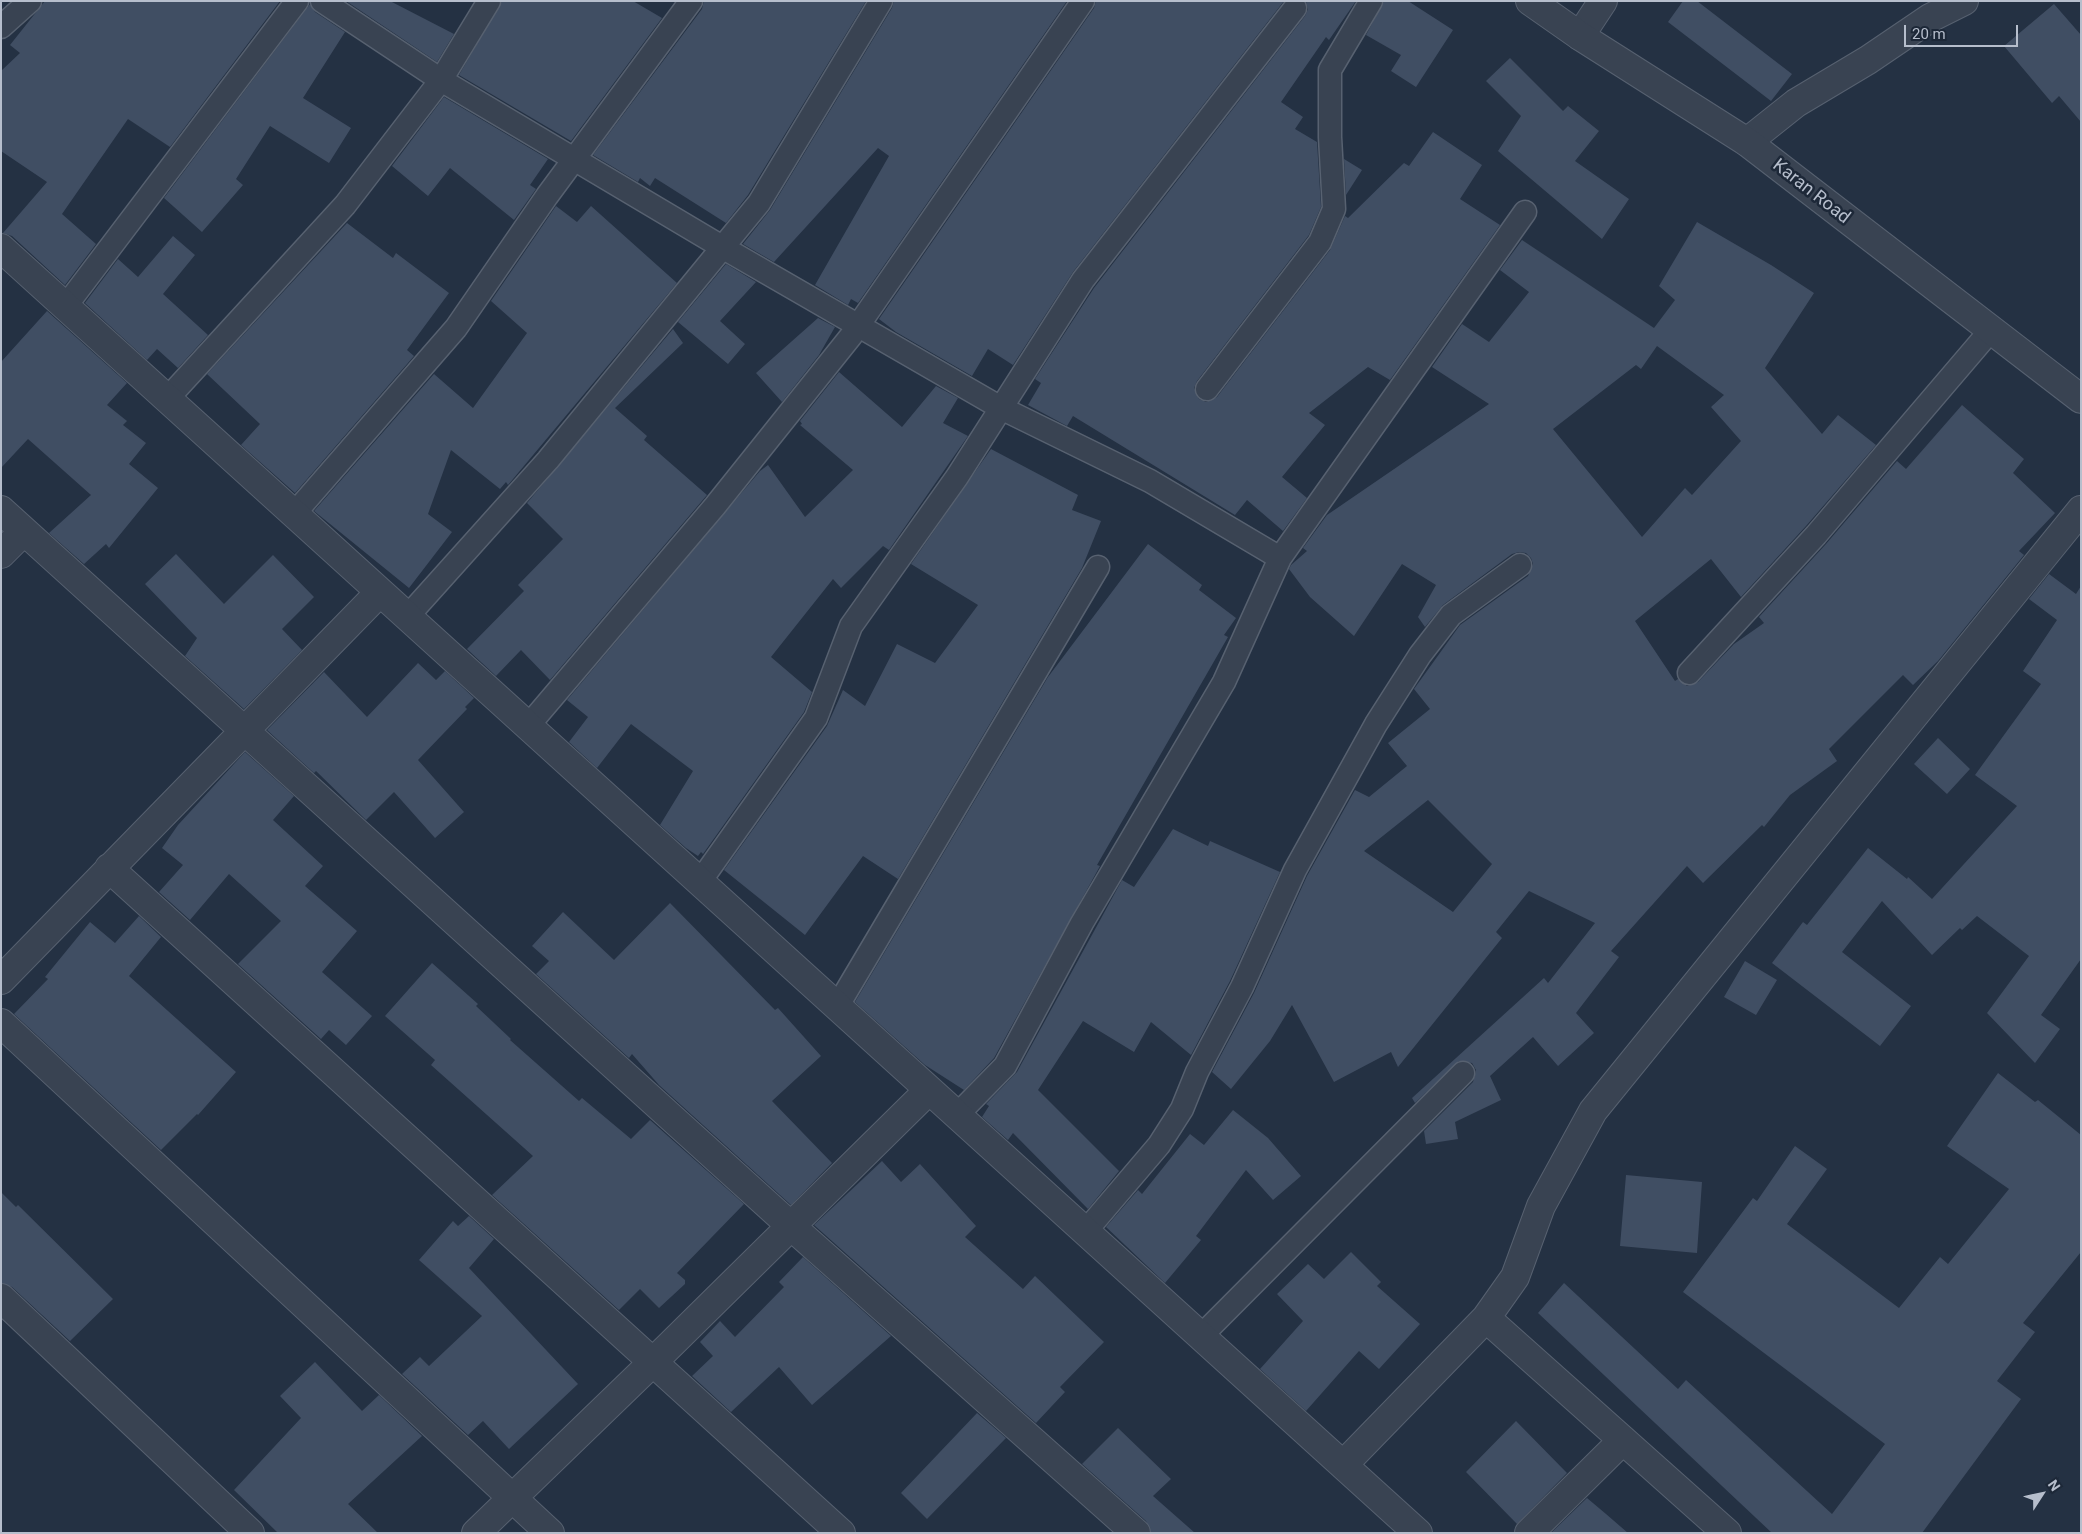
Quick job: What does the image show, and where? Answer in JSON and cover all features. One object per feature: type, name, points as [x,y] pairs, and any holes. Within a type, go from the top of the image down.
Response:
[{"type":"street","name":"Karan Road","points":[[1530,1],[1580,36],[1747,142],[2081,399]]},
{"type":"street","points":[[1580,36],[1604,1]]},
{"type":"street","points":[[1747,142],[1796,103],[1868,60],[1930,18],[1964,1]]},
{"type":"street","points":[[1,248],[928,1091],[1418,1533]]},
{"type":"street","points":[[1,510],[791,1226],[1136,1533]]},
{"type":"street","points":[[1343,1465],[1486,1318],[1515,1277],[1541,1206],[1593,1111],[2081,510]]},
{"type":"street","points":[[1,554],[24,530]]},
{"type":"street","points":[[1,980],[380,592]]},
{"type":"street","points":[[109,868],[841,1533]]},
{"type":"street","points":[[1,1023],[550,1533]]},
{"type":"street","points":[[476,1533],[928,1091]]},
{"type":"street","points":[[1,1298],[250,1533]]},
{"type":"street","points":[[1486,1318],[1727,1533]]},
{"type":"street","points":[[1529,1533],[1623,1440]]},
{"type":"lane","points":[[1,27],[30,1]]},
{"type":"lane","points":[[65,307],[298,1]]},
{"type":"lane","points":[[322,1],[441,80],[722,247],[1001,408],[1150,481],[1280,558]]},
{"type":"lane","points":[[167,399],[346,205],[441,80],[489,1]]},
{"type":"lane","points":[[294,514],[456,328],[574,158],[691,1]]},
{"type":"lane","points":[[407,617],[548,460],[759,203],[881,1]]},
{"type":"lane","points":[[528,726],[715,506],[858,326],[1083,1]]},
{"type":"lane","points":[[1207,389],[1320,242],[1327,226],[1334,209],[1330,137],[1330,70],[1371,1]]},
{"type":"lane","points":[[700,883],[816,718],[851,626],[957,476],[1083,280],[1295,8]]},
{"type":"lane","points":[[956,1116],[1005,1066],[1082,923],[1224,682],[1280,558],[1525,212]]},
{"type":"lane","points":[[1689,673],[1816,535],[1991,330]]},
{"type":"lane","points":[[1085,1232],[1159,1146],[1182,1109],[1198,1072],[1242,987],[1295,870],[1376,724],[1420,655],[1451,615],[1520,565]]},
{"type":"lane","points":[[837,1007],[1098,567]]},
{"type":"lane","points":[[1201,1336],[1463,1073]]},
{"type":"building","points":[[45,1],[280,1],[170,147],[128,119],[62,214],[96,244],[65,285],[12,236],[3,233],[47,182],[1,151],[1,71],[20,53],[10,45]]},
{"type":"building","points":[[346,1],[390,1],[454,34],[437,62]]},
{"type":"building","points":[[502,1],[633,1],[662,18],[571,141],[459,75]]},
{"type":"building","points":[[704,1],[866,1],[748,195],[726,223],[655,178],[650,186],[640,178],[638,182],[593,155],[702,9]]},
{"type":"building","points":[[894,1],[1067,1],[858,303],[851,299],[848,305],[815,285],[889,156],[878,148],[774,262],[743,244],[770,210],[892,8]]},
{"type":"building","points":[[1096,1],[1284,1],[1073,272],[1013,365],[988,349],[972,376],[896,332],[879,319],[1094,8]]},
{"type":"building","points":[[1306,1],[1356,1],[1329,40],[1326,37],[1281,102],[1303,117],[1295,129],[1317,142],[1321,207],[1309,235],[1197,381],[1194,388],[1199,399],[1206,402],[1217,397],[1330,250],[1345,216],[1348,218],[1404,163],[1409,166],[1433,132],[1482,165],[1460,199],[1500,225],[1390,380],[1368,367],[1309,413],[1325,425],[1282,477],[1307,498],[1283,531],[1247,500],[1235,515],[1073,416],[1067,426],[1028,405],[1041,383],[1035,379],[1094,288],[1305,16],[1308,9]]},
{"type":"building","points":[[1384,1],[1408,1],[1453,30],[1416,87],[1391,71],[1401,55],[1366,35]]},
{"type":"building","points":[[1683,1],[1697,1],[1792,74],[1771,101],[1668,22]]},
{"type":"building","points":[[310,4],[315,12],[345,32],[303,98],[351,128],[329,163],[270,126],[236,179],[243,185],[202,232],[164,198]]},
{"type":"building","points":[[2054,4],[2081,35],[2081,122],[2059,96],[2052,103],[2004,46]]},
{"type":"building","points":[[1510,58],[1563,111],[1568,106],[1599,131],[1575,161],[1629,199],[1602,239],[1498,151],[1521,116],[1486,81]]},
{"type":"building","points":[[444,97],[548,159],[530,185],[536,189],[514,220],[450,168],[428,196],[392,166]]},
{"type":"building","points":[[1344,159],[1362,170],[1346,195]]},
{"type":"building","points":[[556,206],[577,222],[591,206],[677,283],[508,485],[506,482],[500,489],[451,450],[428,514],[452,532],[409,588],[314,511],[434,374],[473,408],[527,333],[491,301]]},
{"type":"building","points":[[1697,222],[1771,265],[1814,293],[1765,368],[1822,434],[1838,415],[1876,445],[1741,597],[1711,559],[1635,621],[1675,681],[1678,679],[1687,686],[1698,682],[1734,644],[1764,623],[1759,617],[1826,544],[1897,461],[1906,469],[1962,405],[2024,459],[2013,473],[2055,513],[2019,551],[2024,555],[1938,661],[1913,685],[1903,675],[1829,749],[1837,761],[1790,795],[1764,827],[1762,825],[1703,883],[1687,866],[1611,951],[1619,957],[1576,1013],[1594,1033],[1558,1066],[1533,1037],[1490,1076],[1501,1100],[1455,1122],[1458,1139],[1426,1144],[1424,1131],[1473,1082],[1476,1070],[1472,1063],[1459,1061],[1415,1103],[1412,1098],[1544,978],[1548,983],[1595,923],[1529,891],[1496,932],[1502,938],[1398,1067],[1391,1052],[1334,1082],[1292,1005],[1270,1041],[1231,1089],[1212,1072],[1254,993],[1307,876],[1355,790],[1369,797],[1407,766],[1388,743],[1430,709],[1414,689],[1460,625],[1528,576],[1533,564],[1531,558],[1526,553],[1512,554],[1443,605],[1425,627],[1418,617],[1436,585],[1402,564],[1354,636],[1310,597],[1289,569],[1291,565],[1307,551],[1303,548],[1327,515],[1489,404],[1432,367],[1462,324],[1489,342],[1529,292],[1500,270],[1522,240],[1654,328],[1675,300],[1659,286]],"holes":[[[1657,346],[1724,395],[1711,407],[1741,441],[1692,495],[1685,488],[1642,537],[1553,429],[1636,365],[1641,369]],[[1428,800],[1492,864],[1453,912],[1364,851]]]},
{"type":"building","points":[[347,223],[393,258],[396,253],[449,293],[407,350],[414,356],[295,493],[241,445],[260,424],[207,374]]},
{"type":"building","points":[[173,236],[195,255],[163,294],[208,335],[178,368],[157,349],[147,360],[85,303],[118,259],[138,277]]},
{"type":"building","points":[[726,264],[756,282],[720,321],[745,344],[728,364],[678,322]]},
{"type":"building","points":[[47,311],[127,383],[107,405],[127,421],[123,425],[146,443],[129,464],[158,488],[109,548],[106,544],[84,564],[49,533],[91,495],[28,439],[1,468],[1,362]]},
{"type":"building","points":[[818,318],[835,327],[819,355],[782,402],[756,373]]},
{"type":"building","points":[[673,329],[683,343],[615,408],[647,436],[644,440],[707,495],[550,680],[521,650],[496,676],[467,649],[524,591],[518,585],[563,539],[527,503]]},
{"type":"building","points":[[839,372],[902,427],[936,386],[958,398],[943,423],[968,436],[889,550],[883,546],[841,588],[833,579],[771,657],[812,692],[804,712],[703,854],[701,852],[698,856],[660,825],[693,771],[631,724],[597,768],[569,742],[588,717],[567,700],[760,471],[768,465],[805,517],[853,470],[800,425],[802,424],[800,421]]},
{"type":"building","points":[[991,449],[1078,495],[1072,510],[1101,521],[1082,568],[898,879],[863,856],[805,935],[724,870],[827,726],[843,690],[865,706],[897,644],[935,663],[978,605],[911,564]]},
{"type":"building","points":[[1148,544],[1202,585],[1199,590],[1236,618],[1224,635],[1228,637],[1097,865],[1100,866],[994,1058],[964,1090],[925,1065],[855,1002],[1048,677]]},
{"type":"building","points":[[176,554],[224,604],[273,555],[314,597],[282,629],[302,650],[244,709],[185,656],[197,638],[145,584]]},
{"type":"building","points":[[2049,574],[2076,594],[2081,586],[2081,959],[2041,1015],[2060,1029],[2035,1063],[1987,1013],[2029,956],[1977,916],[1962,930],[1960,928],[1932,955],[1882,901],[1842,952],[1911,1006],[1880,1046],[1772,963],[1803,922],[1807,925],[1868,848],[1907,879],[1908,877],[1932,899],[2017,806],[1975,775],[2041,684],[2023,671],[2057,620],[2029,599]]},
{"type":"building","points":[[418,663],[436,680],[445,671],[474,698],[465,707],[467,709],[418,760],[464,812],[435,838],[394,792],[366,820],[316,771],[314,773],[267,730],[324,672],[367,717]]},
{"type":"building","points":[[1938,738],[1970,769],[1947,794],[1914,764]]},
{"type":"building","points":[[245,752],[294,796],[273,820],[323,866],[305,886],[357,931],[322,972],[372,1016],[346,1045],[329,1030],[321,1039],[238,964],[281,921],[229,874],[190,920],[159,892],[183,865],[162,848],[178,825]]},
{"type":"building","points":[[1173,829],[1208,846],[1210,841],[1280,872],[1230,981],[1191,1055],[1151,1022],[1134,1052],[1083,1021],[1038,1090],[1119,1171],[1088,1209],[1013,1133],[1008,1140],[982,1117],[989,1106],[986,1104],[1017,1072],[1122,880],[1134,887]]},
{"type":"building","points":[[670,903],[775,1010],[778,1008],[821,1056],[772,1101],[832,1163],[791,1205],[659,1085],[632,1054],[629,1058],[536,974],[549,961],[532,946],[563,912],[614,960]]},
{"type":"building","points":[[139,916],[161,937],[129,976],[236,1072],[198,1115],[161,1150],[14,1014],[48,979],[45,977],[90,922],[115,943]]},
{"type":"building","points":[[1745,961],[1777,980],[1756,1015],[1724,997]]},
{"type":"building","points":[[432,963],[478,1004],[476,1006],[510,1040],[579,1101],[582,1098],[631,1139],[650,1120],[744,1204],[677,1273],[685,1280],[685,1284],[659,1308],[640,1289],[619,1310],[492,1195],[533,1156],[431,1065],[435,1060],[385,1016]]},
{"type":"building","points":[[1998,1073],[2035,1102],[2038,1100],[2081,1135],[2081,1252],[2023,1323],[2035,1332],[1997,1381],[2021,1399],[1922,1533],[1772,1533],[1538,1313],[1564,1283],[1678,1389],[1686,1380],[1832,1514],[1885,1444],[1683,1292],[1753,1198],[1757,1201],[1795,1146],[1827,1169],[1787,1224],[1899,1308],[1940,1257],[1948,1264],[2009,1189],[1947,1146]]},
{"type":"building","points":[[1233,1110],[1268,1138],[1301,1176],[1273,1200],[1246,1170],[1196,1236],[1201,1240],[1165,1283],[1106,1227],[1138,1190],[1142,1194],[1190,1134],[1204,1145]]},
{"type":"building","points":[[882,1161],[901,1182],[920,1164],[976,1226],[965,1237],[1023,1289],[1035,1276],[1104,1342],[1060,1387],[1065,1392],[1036,1423],[814,1225]]},
{"type":"building","points":[[1626,1175],[1702,1182],[1697,1253],[1620,1246]]},
{"type":"building","points":[[1,1192],[16,1207],[18,1205],[113,1299],[70,1341],[12,1287],[1,1283]]},
{"type":"building","points":[[469,1216],[494,1239],[469,1268],[578,1384],[509,1449],[483,1421],[468,1435],[402,1374],[420,1357],[429,1366],[482,1316],[419,1260],[453,1221],[458,1226]]},
{"type":"building","points":[[1351,1252],[1381,1282],[1377,1286],[1420,1324],[1379,1369],[1359,1351],[1306,1411],[1260,1369],[1303,1321],[1277,1294],[1308,1264],[1324,1279]]},
{"type":"building","points":[[803,1257],[891,1336],[812,1405],[779,1367],[731,1412],[692,1376],[713,1356],[700,1342],[720,1321],[735,1337],[784,1287],[779,1282]]},
{"type":"building","points":[[315,1362],[362,1411],[379,1395],[422,1436],[348,1504],[378,1533],[278,1533],[234,1490],[301,1418],[280,1396]]},
{"type":"building","points":[[977,1413],[1006,1438],[927,1519],[901,1493]]},
{"type":"building","points":[[1516,1421],[1567,1473],[1517,1524],[1466,1472]]},
{"type":"building","points":[[1118,1428],[1171,1479],[1153,1496],[1195,1533],[1151,1533],[1146,1521],[1082,1464]]},
{"type":"building","points":[[1587,1498],[1606,1514],[1628,1533],[1551,1533]]}]
